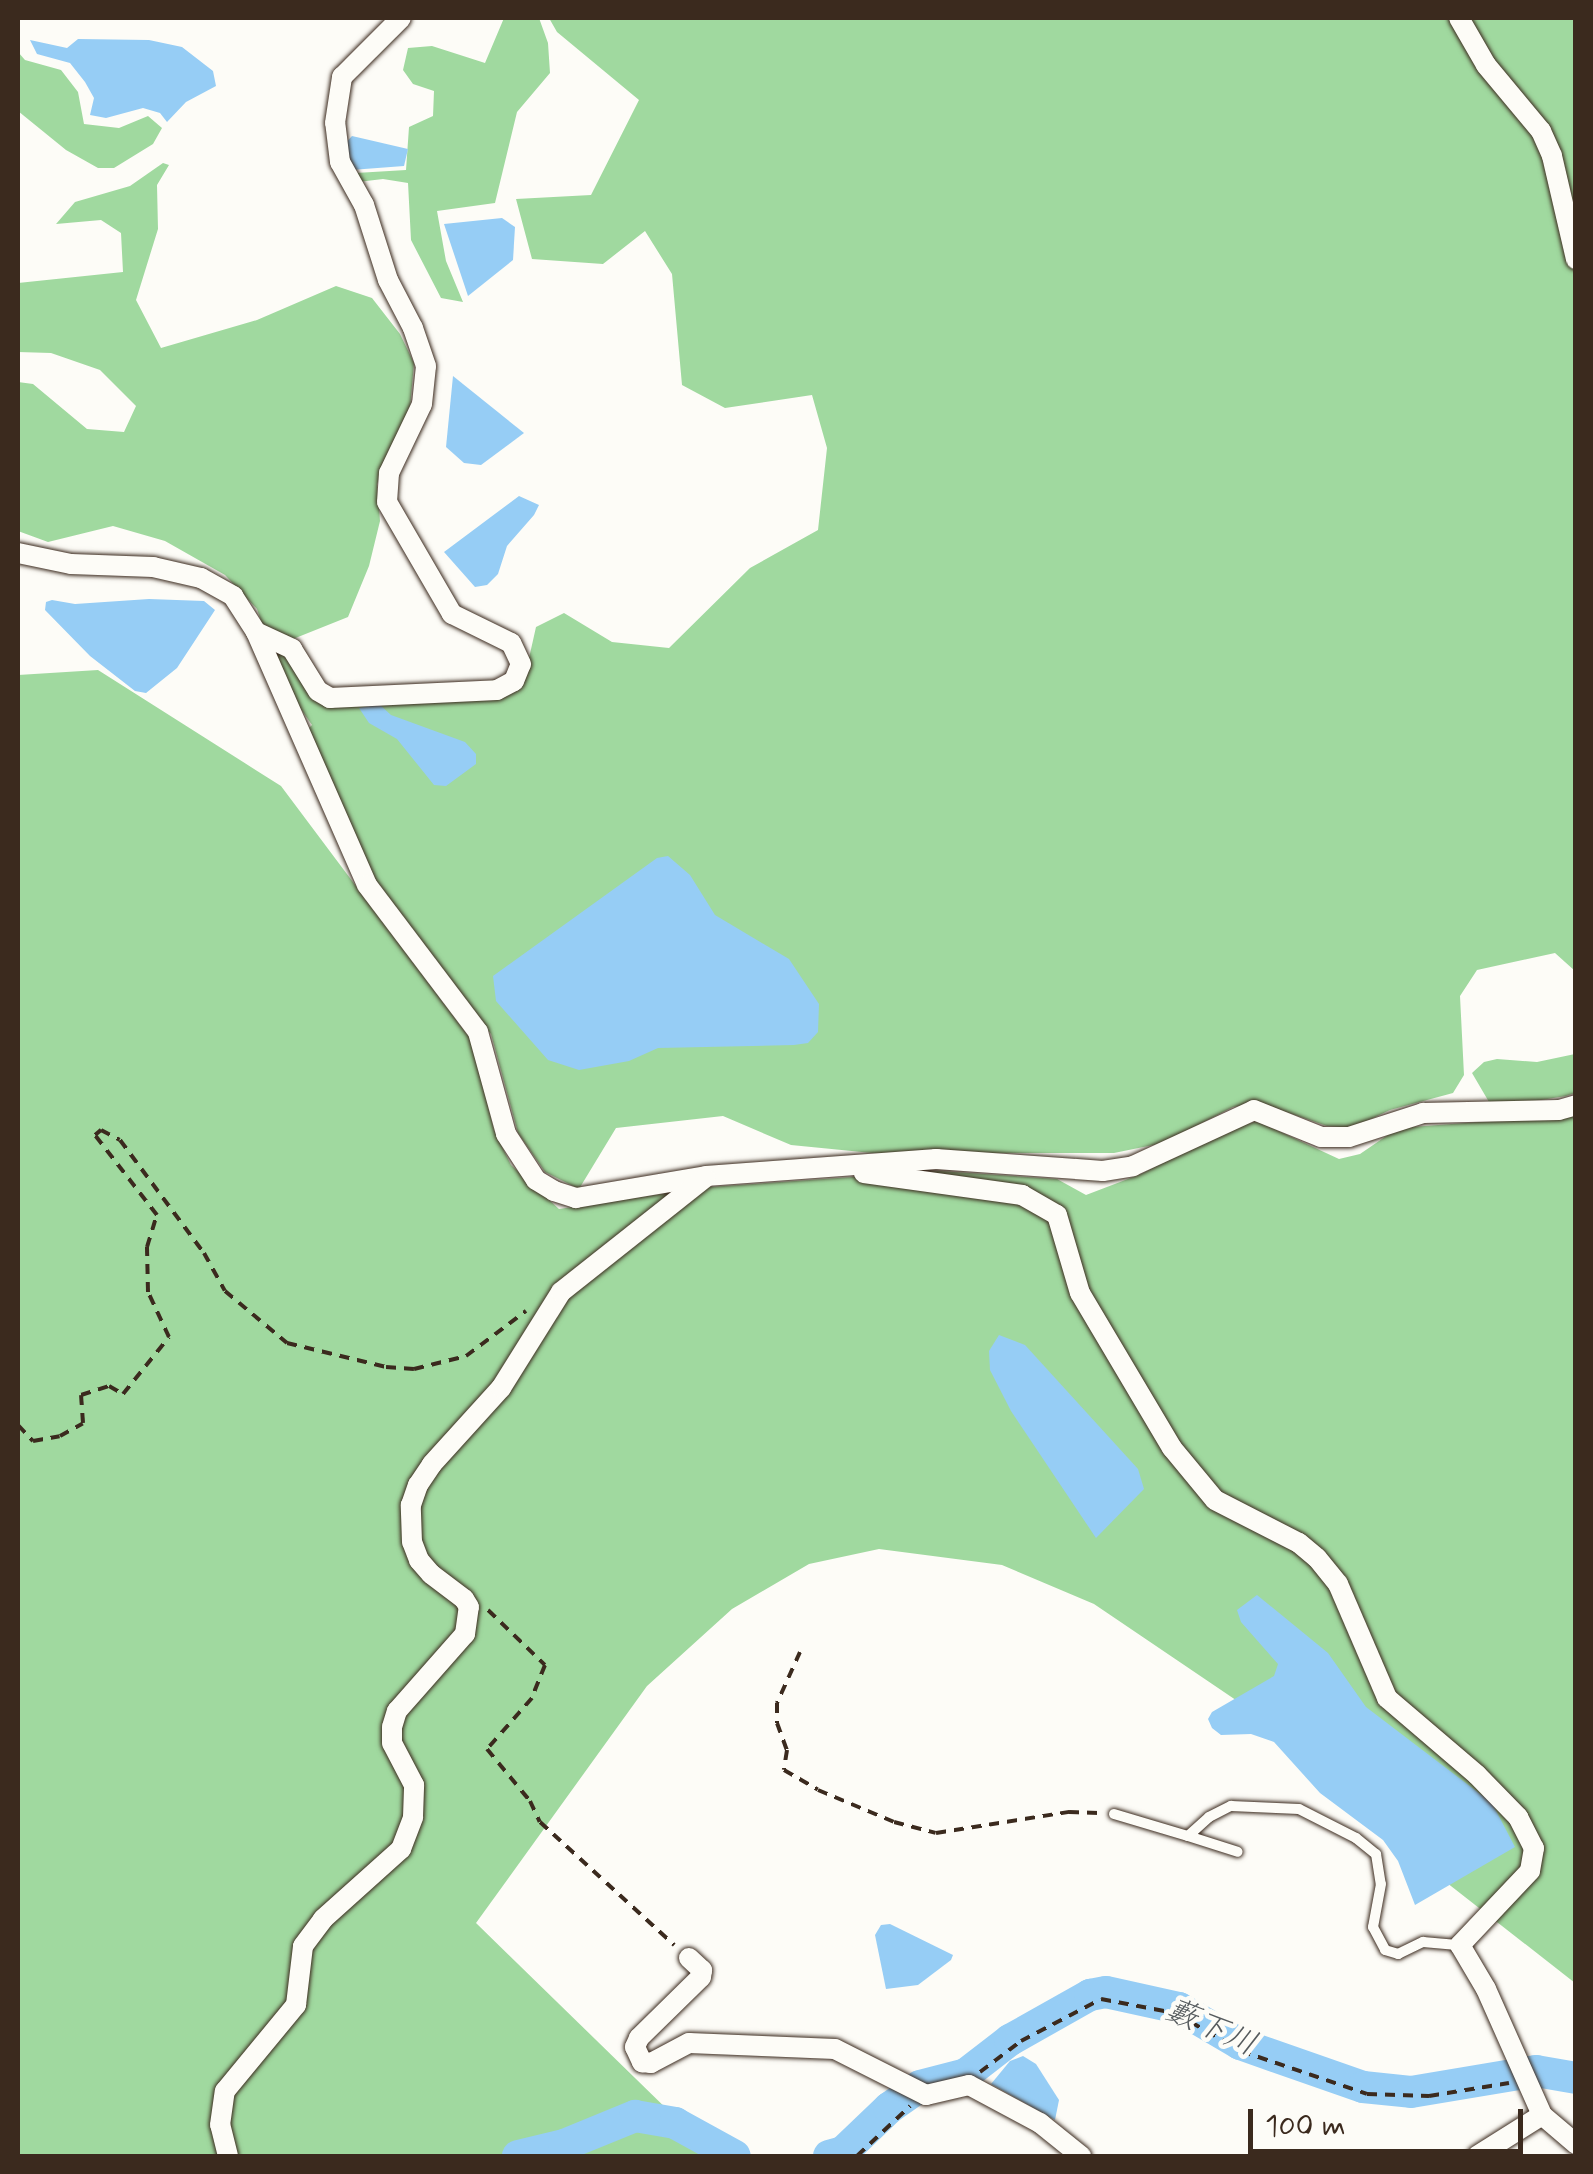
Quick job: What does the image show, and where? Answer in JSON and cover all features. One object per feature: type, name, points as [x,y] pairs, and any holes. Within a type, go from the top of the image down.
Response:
[{"type":"street","points":[[256,632],[292,650],[318,690],[330,698],[497,690],[514,681],[521,664],[511,643],[452,614],[420,552],[391,516],[387,502],[389,474],[422,404],[426,366],[413,328],[388,280],[364,204],[340,162],[334,123],[342,77],[401,18]]},
{"type":"street","points":[[1459,18],[1486,65],[1541,131],[1552,156],[1576,259]]},
{"type":"street","points":[[18,553],[43,561],[153,566],[201,578],[233,596],[256,632],[367,886],[478,1032],[506,1134],[536,1180],[576,1198],[706,1176],[849,1163],[936,1159],[1103,1171],[1132,1166],[1254,1110],[1322,1138],[1349,1137],[1423,1113],[1560,1110],[1576,1105]]},
{"type":"street","points":[[849,1163],[866,1174],[1022,1195],[1057,1215],[1065,1228],[1080,1293],[1172,1448],[1215,1500],[1299,1543],[1327,1569],[1338,1584],[1387,1698],[1477,1774],[1527,1833],[1535,1860],[1530,1870],[1460,1945],[1542,2115],[1576,2144]]},
{"type":"street","points":[[228,2156],[220,2126],[226,2091],[296,2004],[304,1946],[323,1919],[391,1861],[408,1833],[414,1785],[392,1743],[392,1727],[397,1712],[461,1642],[468,1614],[464,1600],[419,1560],[412,1542],[411,1505],[432,1464],[501,1388],[561,1292],[706,1176]]},
{"type":"street","points":[[689,1958],[702,1970],[701,1976],[639,2038],[635,2047],[642,2062],[652,2063],[689,2043],[835,2049],[919,2091],[970,2085],[1040,2123],[1082,2156]]},
{"type":"street","points":[[1477,2156],[1542,2115]]},
{"type":"lane","points":[[1188,1836],[1209,1817],[1231,1806],[1299,1809],[1356,1838],[1376,1854],[1381,1884],[1373,1927],[1385,1950],[1398,1954],[1422,1942],[1460,1945]]},
{"type":"lane","points":[[1114,1814],[1238,1852]]},
{"type":"path","points":[[18,1425],[33,1441],[60,1436],[83,1422],[82,1395],[109,1386],[123,1394],[169,1337],[148,1292],[147,1247],[156,1215],[95,1135],[101,1130],[120,1140],[204,1253],[225,1291],[287,1344],[386,1367],[414,1369],[466,1356],[538,1301],[561,1292]]},
{"type":"path","points":[[464,1600],[485,1608],[545,1666],[532,1698],[487,1749],[562,1844],[689,1958]]},
{"type":"path","points":[[800,1652],[777,1702],[778,1723],[788,1750],[784,1770],[818,1790],[894,1822],[936,1832],[1069,1812],[1114,1814]]},
{"type":"path","points":[[970,2085],[988,2063],[1020,2041],[1101,1998],[1175,2013],[1241,2052],[1368,2094],[1429,2096],[1525,2074]]},
{"type":"path","points":[[857,2156],[919,2091]]},
{"type":"green space","points":[[504,18],[539,18],[548,43],[550,73],[517,112],[495,203],[437,211],[446,261],[463,302],[441,298],[411,240],[408,183],[383,179],[358,182],[356,173],[406,170],[409,127],[433,116],[434,91],[413,84],[403,70],[408,48],[432,46],[485,63]]},
{"type":"green space","points":[[549,18],[1574,18],[1575,971],[1555,953],[1477,970],[1460,996],[1464,1075],[1453,1093],[1390,1110],[1352,1128],[1327,1126],[1260,1103],[1233,1107],[1163,1143],[1114,1153],[872,1153],[791,1145],[723,1116],[616,1128],[579,1189],[545,1172],[518,1133],[491,1034],[381,895],[307,730],[312,725],[296,702],[271,646],[285,651],[324,703],[525,676],[536,627],[564,613],[612,642],[669,648],[750,568],[818,530],[827,448],[812,395],[725,408],[682,385],[672,274],[645,231],[603,264],[532,259],[516,199],[591,195],[639,100],[557,32]]},
{"type":"green space","points":[[18,52],[25,60],[61,70],[78,92],[84,124],[119,128],[148,116],[162,128],[153,144],[114,168],[98,168],[66,150],[18,111]]},
{"type":"green space","points":[[163,163],[169,165],[157,185],[158,229],[136,300],[161,348],[257,320],[336,286],[372,298],[400,334],[414,363],[410,408],[377,484],[380,521],[369,566],[348,617],[293,639],[262,624],[257,609],[225,575],[165,541],[113,526],[48,542],[18,531],[18,382],[33,384],[87,429],[124,432],[136,406],[100,370],[51,353],[18,352],[18,283],[123,272],[121,233],[101,220],[56,224],[75,202],[130,186]]},
{"type":"green space","points":[[98,670],[281,786],[472,1041],[494,1130],[511,1165],[559,1209],[709,1187],[939,1171],[1057,1179],[1086,1195],[1141,1174],[1220,1133],[1257,1121],[1339,1159],[1360,1154],[1398,1128],[1575,1115],[1575,1983],[1373,1825],[1280,1730],[1094,1604],[1002,1565],[879,1549],[809,1564],[732,1609],[647,1686],[476,1923],[715,2156],[18,2156],[18,675]]},
{"type":"green space","points":[[1575,1054],[1575,1093],[1566,1096],[1523,1103],[1489,1102],[1472,1073],[1484,1062],[1497,1059],[1537,1062]]},
{"type":"water","points":[[78,39],[149,40],[182,47],[213,71],[216,86],[186,102],[167,122],[160,113],[143,108],[106,118],[90,115],[94,98],[70,63],[37,54],[30,40],[67,48]]},
{"type":"water","points":[[352,136],[408,149],[404,166],[351,170],[343,146]]},
{"type":"water","points":[[502,218],[515,227],[513,260],[468,296],[444,224]]},
{"type":"water","points":[[453,376],[524,433],[481,465],[464,463],[446,447]]},
{"type":"water","points":[[519,496],[539,505],[507,546],[498,574],[487,585],[475,587],[444,552]]},
{"type":"water","points":[[149,599],[204,601],[215,610],[177,668],[146,693],[135,691],[90,656],[45,610],[46,602],[52,600],[75,604]]},
{"type":"water","points":[[379,704],[391,715],[465,742],[476,754],[476,764],[446,786],[434,785],[397,739],[369,723],[359,708]]},
{"type":"water","points":[[668,856],[690,875],[715,915],[789,959],[819,1004],[818,1032],[808,1043],[794,1045],[658,1048],[629,1061],[579,1070],[548,1060],[496,1001],[493,976],[657,858]]},
{"type":"water","points":[[999,1335],[1025,1345],[1138,1469],[1144,1489],[1096,1538],[1011,1411],[990,1370],[989,1351]]},
{"type":"water","points":[[1257,1595],[1328,1653],[1366,1707],[1492,1803],[1515,1847],[1415,1905],[1398,1861],[1383,1840],[1320,1793],[1274,1742],[1251,1734],[1221,1735],[1212,1728],[1208,1719],[1212,1712],[1274,1676],[1278,1664],[1241,1622],[1237,1610]]},
{"type":"water","points":[[890,1924],[953,1955],[951,1960],[918,1985],[886,1989],[875,1935],[881,1925]]},
{"type":"water","points":[[1023,2056],[1036,2064],[1059,2100],[1055,2120],[991,2084],[1010,2061]]},
{"type":"waterway","name":"藪下川","points":[[829,2156],[843,2152],[889,2108],[920,2086],[966,2074],[1010,2040],[1090,1995],[1106,1992],[1179,2008],[1240,2044],[1363,2087],[1411,2092],[1536,2071],[1576,2078]]},
{"type":"waterway","name":"藪下川","points":[[518,2156],[564,2145],[635,2116],[675,2123],[735,2156]]}]
